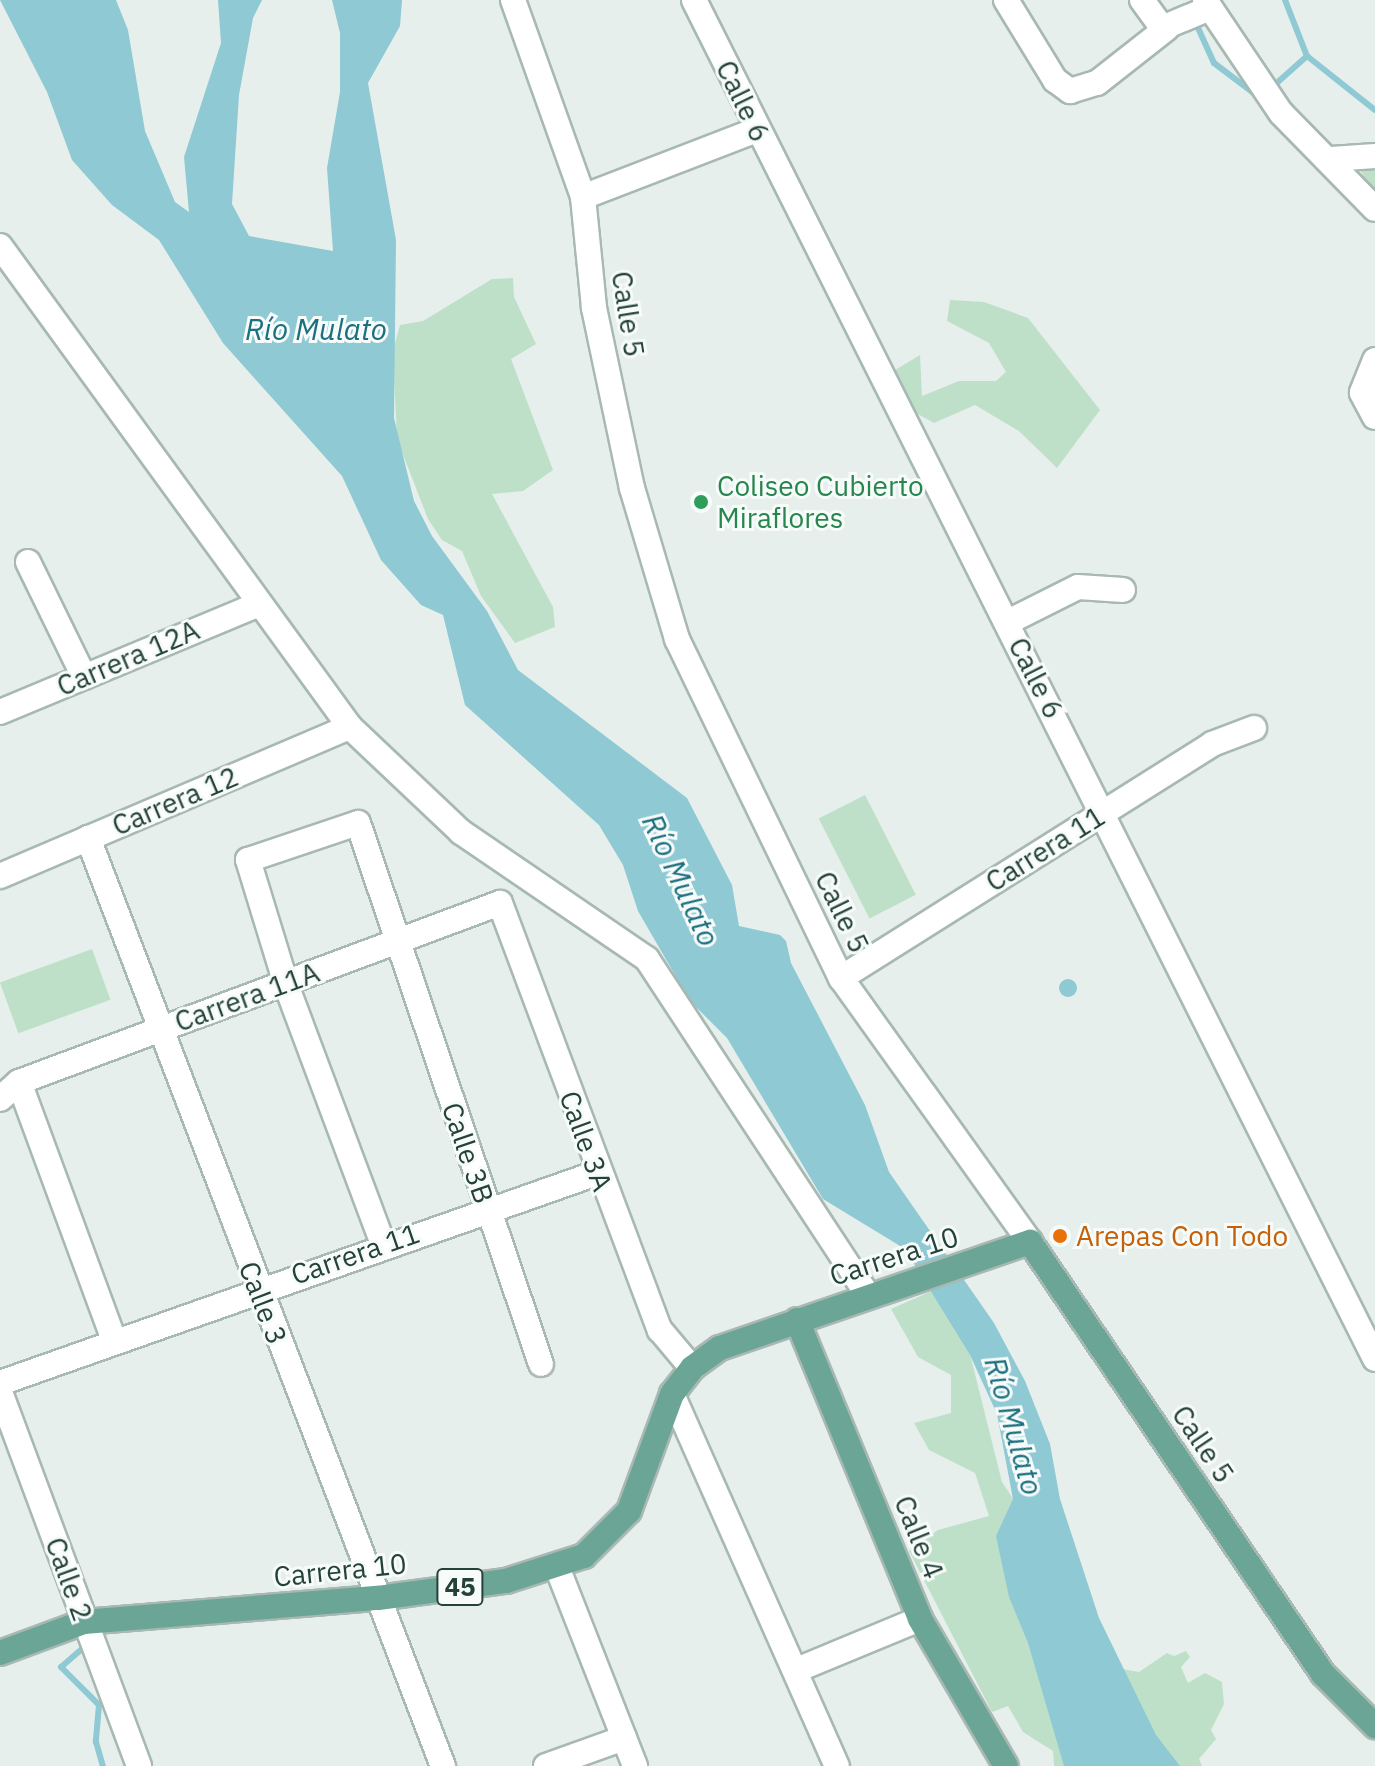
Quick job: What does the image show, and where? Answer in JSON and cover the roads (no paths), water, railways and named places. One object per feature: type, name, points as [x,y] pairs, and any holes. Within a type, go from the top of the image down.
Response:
[{"type":"main road","name":"Carrera 10","points":[[0,1653],[84,1622],[378,1598],[506,1581],[557,1567],[584,1556],[629,1511],[672,1394],[692,1368],[720,1348],[1030,1242]]},
{"type":"main road","name":"Calle 5","points":[[1030,1242],[1323,1674],[1375,1726]]},
{"type":"main road","name":"Calle 4","points":[[797,1320],[920,1619],[1006,1766]]},
{"type":"street","name":"Calle 5","points":[[513,0],[583,197],[594,308],[625,458],[677,639],[841,978],[1030,1242]]},
{"type":"street","name":"Calle 6","points":[[694,0],[1375,1359]]},
{"type":"street","points":[[1006,0],[1055,80],[1070,91],[1097,83],[1167,28],[1207,4],[1281,113],[1331,159],[1375,209]]},
{"type":"street","points":[[1142,0],[1158,25],[1167,28]]},
{"type":"street","points":[[583,197],[757,130]]},
{"type":"street","points":[[1331,159],[1375,156]]},
{"type":"street","points":[[0,246],[257,605],[350,727],[461,832],[647,959],[868,1295]]},
{"type":"street","points":[[1375,360],[1362,393],[1375,417]]},
{"type":"street","points":[[28,562],[84,677]]},
{"type":"street","points":[[1008,622],[1078,587],[1123,590]]},
{"type":"street","name":"Carrera 12A","points":[[0,712],[257,605]]},
{"type":"street","name":"Carrera 12","points":[[0,876],[350,727]]},
{"type":"street","name":"Carrera 11","points":[[841,978],[1216,741],[1254,728]]},
{"type":"street","name":"Calle 3B","points":[[286,984],[248,860],[358,823],[395,942],[541,1364]]},
{"type":"street","name":"Calle 3","points":[[88,838],[257,1288],[443,1766]]},
{"type":"street","name":"Carrera 11A","points":[[0,1099],[19,1082],[500,903]]},
{"type":"street","name":"Calle 3A","points":[[500,903],[597,1173],[660,1330],[692,1368]]},
{"type":"street","points":[[286,984],[383,1244]]},
{"type":"street","points":[[19,1082],[114,1340]]},
{"type":"street","name":"Carrera 11","points":[[0,1383],[257,1288],[597,1173]]},
{"type":"street","name":"Calle 2","points":[[0,1392],[139,1766]]},
{"type":"street","points":[[672,1394],[799,1669],[837,1766]]},
{"type":"street","points":[[557,1567],[635,1766]]},
{"type":"street","points":[[799,1669],[920,1619]]},
{"type":"street","points":[[546,1766],[624,1738]]},
{"type":"water","name":"Río Mulato","points":[[0,0],[116,0],[128,30],[145,131],[175,202],[189,212],[184,157],[221,43],[218,0],[262,0],[253,18],[239,95],[232,204],[249,236],[333,251],[327,168],[340,92],[340,33],[332,0],[402,0],[400,26],[368,83],[396,240],[394,418],[414,501],[432,536],[487,611],[518,670],[687,798],[732,885],[739,926],[780,935],[786,941],[791,963],[865,1105],[889,1172],[994,1323],[1025,1381],[1050,1444],[1060,1499],[1099,1618],[1156,1735],[1180,1766],[1064,1766],[1028,1643],[1009,1597],[996,1536],[1013,1499],[997,1414],[970,1355],[905,1249],[823,1199],[727,1038],[690,1001],[638,911],[623,865],[599,825],[465,705],[443,615],[421,605],[381,560],[342,476],[223,343],[159,240],[112,205],[72,160],[47,92]]},
{"type":"water","points":[[1064,979],[1072,979],[1077,988],[1075,995],[1064,997],[1059,992],[1059,984]]},
{"type":"waterway","points":[[1285,0],[1307,56],[1375,110]]},
{"type":"waterway","points":[[1194,19],[1214,63],[1259,97]]},
{"type":"waterway","points":[[1270,89],[1307,56]]},
{"type":"waterway","points":[[83,1648],[61,1667],[99,1705],[96,1742],[103,1766]]},
{"type":"place","name":"Coliseo Cubierto Miraflores","points":[[701,502]]},
{"type":"place","name":"Arepas Con Todo","points":[[1060,1236]]}]
